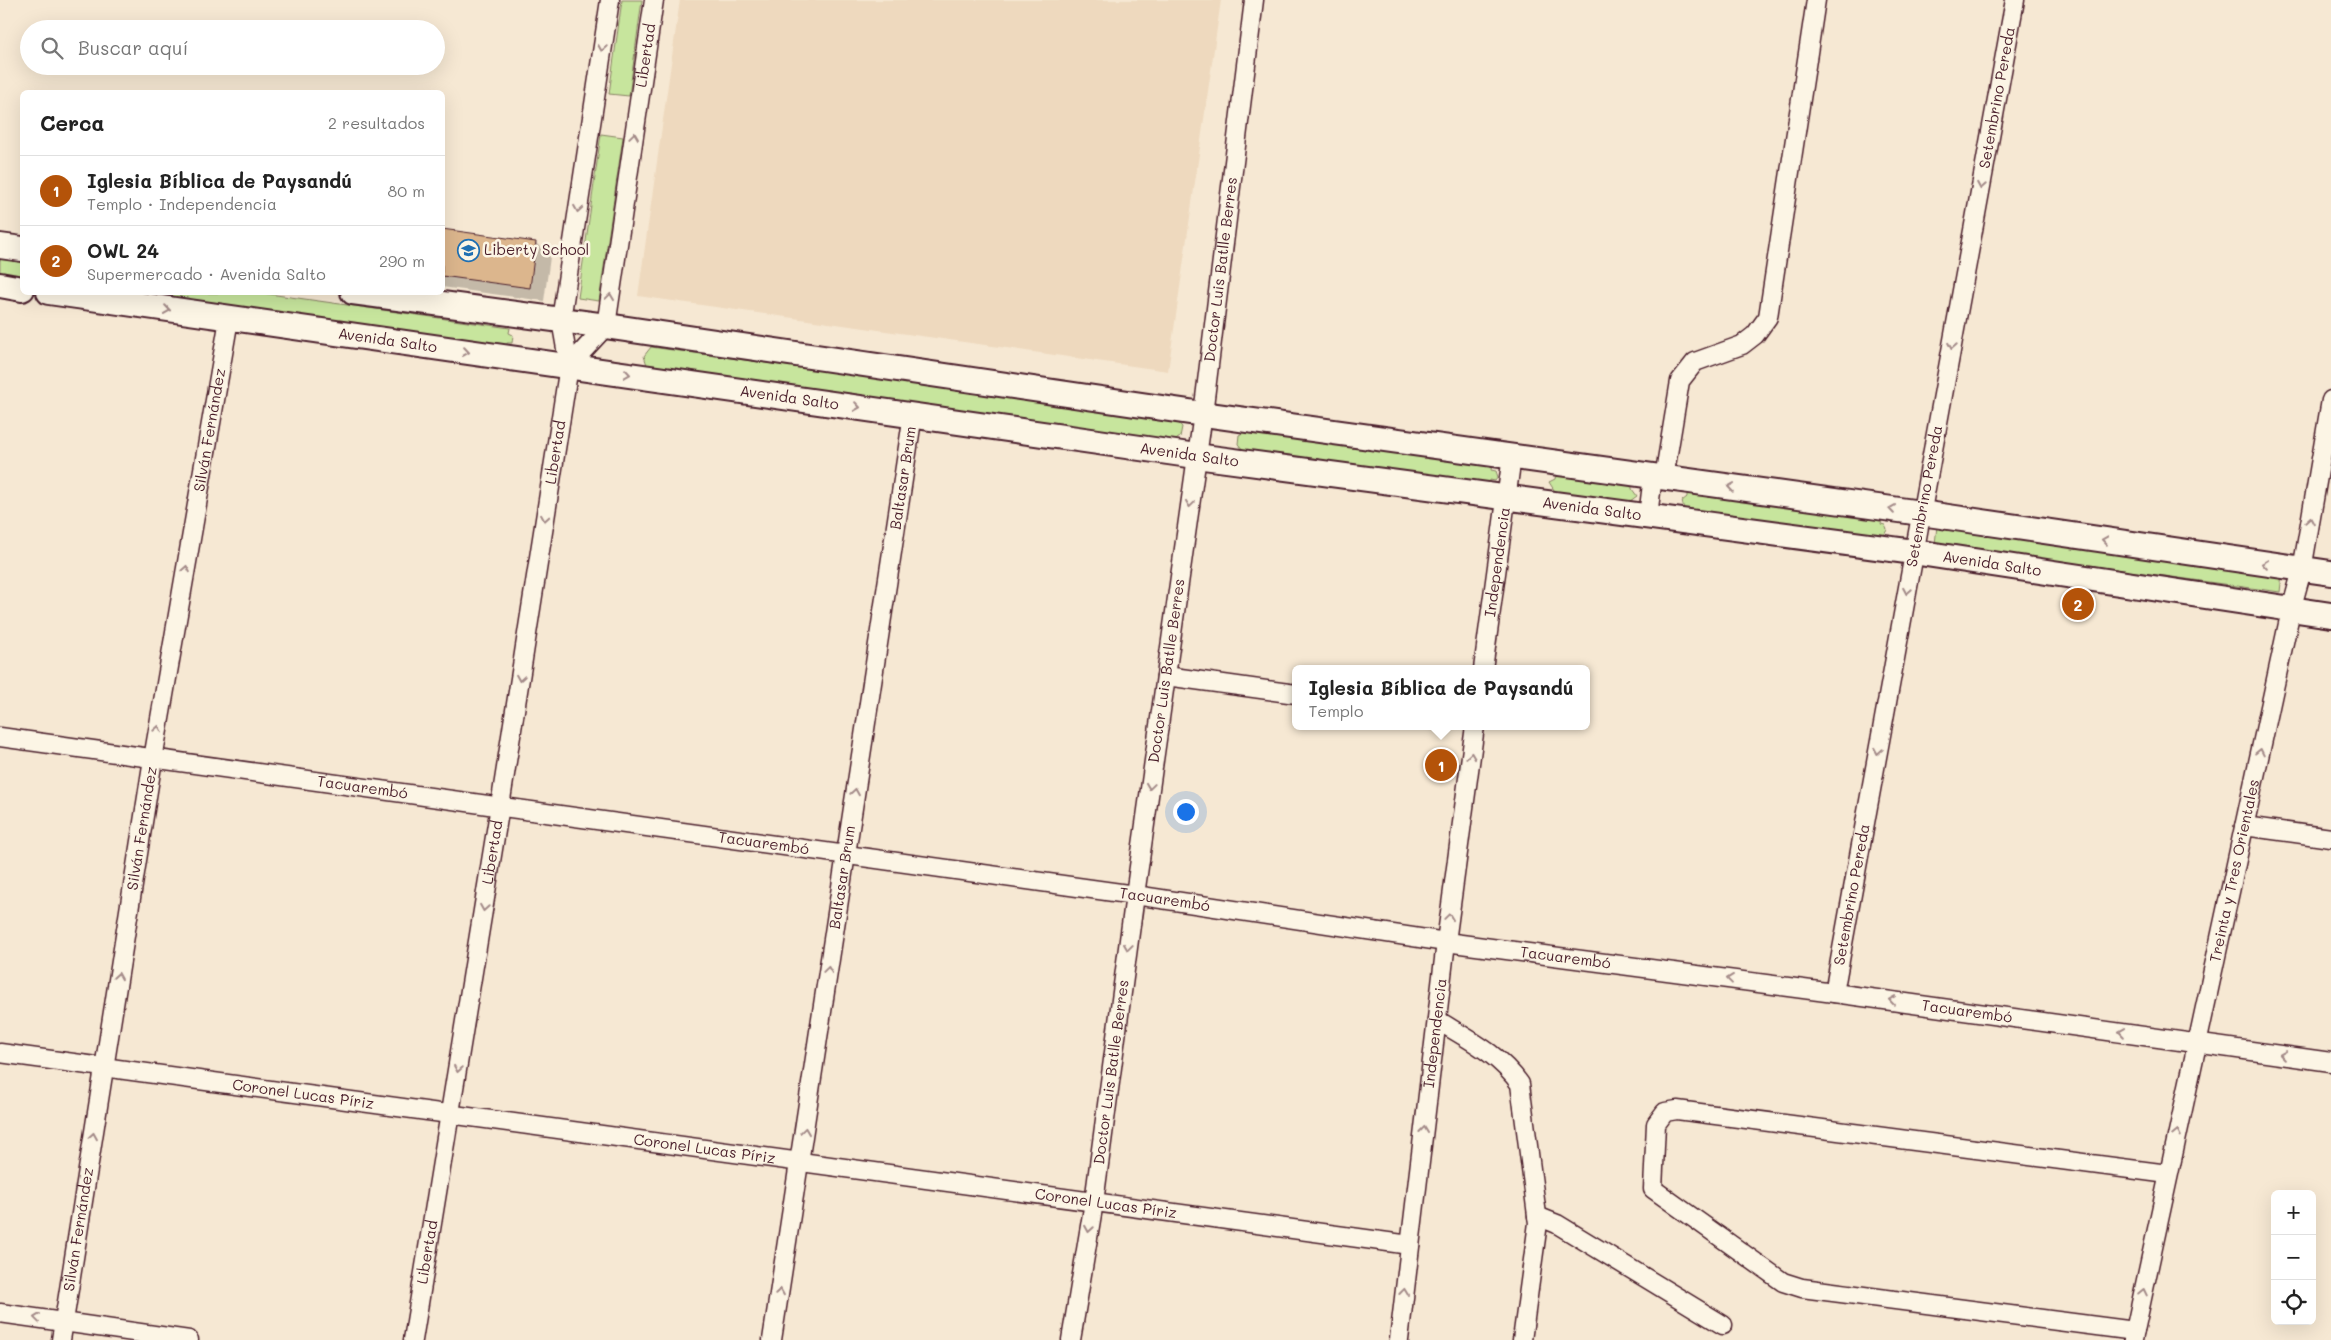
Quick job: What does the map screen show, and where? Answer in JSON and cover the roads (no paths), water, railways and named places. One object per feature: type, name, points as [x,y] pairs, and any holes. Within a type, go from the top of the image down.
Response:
[{"type":"street","name":"Libertad","points":[[413,1340],[451,1116],[569,366],[561,320],[610,0]]},
{"type":"street","name":"Libertad","points":[[606,326],[654,0]]},
{"type":"street","name":"Doctor Luis Batlle Berres","points":[[1071,1340],[1094,1202],[1203,414],[1254,0]]},
{"type":"street","points":[[1648,516],[1680,381],[1695,362],[1742,346],[1755,335],[1768,317],[1816,0]]},
{"type":"street","name":"Setembrino Pereda","points":[[1834,992],[2014,0]]},
{"type":"street","points":[[0,246],[20,249]]},
{"type":"street","points":[[0,285],[20,288]]},
{"type":"street","name":"Avenida Salto","points":[[69,295],[913,414],[1196,456],[1914,552],[2331,615]]},
{"type":"street","points":[[375,295],[606,326],[1203,414],[1921,513],[2331,573]]},
{"type":"street","name":"Silván Fernández","points":[[61,1340],[153,759],[229,319]]},
{"type":"street","points":[[569,366],[606,326]]},
{"type":"street","name":"Treinta y Tres Orientales","points":[[2134,1335],[2196,1042],[2291,610],[2302,570],[2331,400]]},
{"type":"street","name":"Baltasar Brum","points":[[772,1340],[913,414]]},
{"type":"street","name":"Independencia","points":[[1484,665],[1512,456]]},
{"type":"street","points":[[1166,676],[1292,693]]},
{"type":"street","name":"Independencia","points":[[1398,1340],[1446,942],[1474,730]]},
{"type":"street","name":"Tacuarembó","points":[[0,737],[1135,895],[1446,942],[1834,992],[2331,1062]]},
{"type":"street","points":[[2244,826],[2331,838]]},
{"type":"street","points":[[1437,1020],[1494,1054],[1511,1071],[1520,1084],[1538,1216],[1522,1340]]},
{"type":"street","name":"Coronel Lucas Píriz","points":[[0,1053],[104,1069],[1410,1245]]},
{"type":"street","points":[[2134,1335],[1802,1288],[1783,1282],[1662,1198],[1653,1189],[1656,1124],[1665,1112],[1677,1110],[2168,1174]]},
{"type":"street","points":[[1538,1216],[1557,1224],[1723,1325]]},
{"type":"street","points":[[0,1313],[189,1340]]},
{"type":"place","name":"Liberty School","points":[[468,250]]},
{"type":"place","name":"OWL 24","points":[[2078,604]]},
{"type":"place","name":"Iglesia Bíblica de Paysandú","points":[[1441,765]]}]
